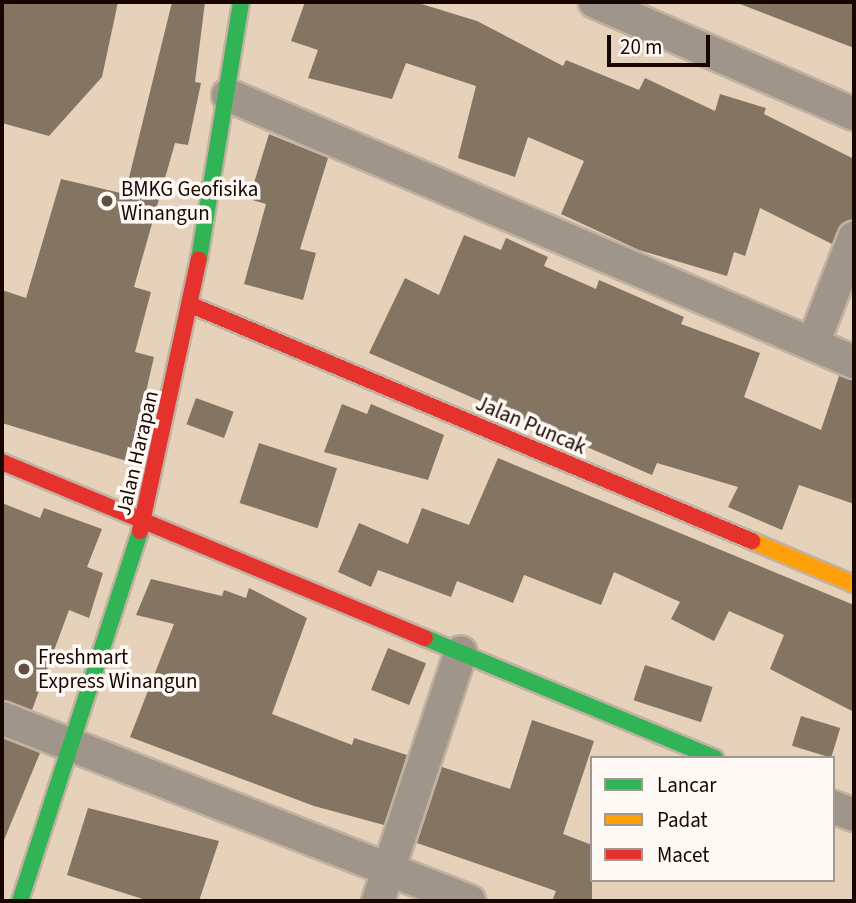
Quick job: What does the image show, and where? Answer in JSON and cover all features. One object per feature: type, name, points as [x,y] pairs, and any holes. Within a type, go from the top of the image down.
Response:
[{"type":"street","name":"Jalan Harapan","points":[[20,901],[145,517],[191,305],[228,95],[241,2]]},
{"type":"street","points":[[595,2],[854,114]]},
{"type":"street","points":[[228,95],[854,362]]},
{"type":"street","points":[[813,344],[854,238]]},
{"type":"street","name":"Jalan Puncak","points":[[191,305],[854,584]]},
{"type":"street","points":[[2,462],[145,517],[710,756]]},
{"type":"street","points":[[378,901],[461,652]]},
{"type":"street","points":[[2,718],[73,742],[469,901]]},
{"type":"street","points":[[835,808],[854,815]]},
{"type":"building","points":[[2,2],[118,2],[102,77],[49,136],[2,123]]},
{"type":"building","points":[[172,2],[205,2],[195,82],[201,83],[188,145],[175,143],[134,287],[151,292],[135,352],[154,357],[130,462],[2,423],[2,290],[26,298],[61,179],[125,194]]},
{"type":"building","points":[[305,2],[415,2],[477,21],[563,66],[566,60],[639,90],[645,78],[715,111],[720,94],[766,108],[764,114],[854,159],[854,220],[842,224],[832,244],[760,208],[745,256],[734,252],[727,276],[639,250],[561,214],[584,161],[528,137],[515,177],[458,158],[476,86],[406,63],[392,99],[308,78],[318,50],[291,41]]},
{"type":"building","points":[[854,2],[854,48],[740,4]]},
{"type":"building","points":[[269,134],[328,158],[300,249],[316,253],[303,300],[244,284],[266,204],[249,199]]},
{"type":"building","points":[[464,235],[501,250],[506,238],[548,257],[544,266],[596,289],[599,280],[684,317],[681,324],[760,353],[744,397],[821,430],[839,376],[854,380],[854,504],[799,485],[782,530],[728,507],[738,487],[657,463],[652,475],[369,353],[405,278],[439,295]]},
{"type":"building","points":[[196,398],[234,412],[224,438],[186,424]]},
{"type":"building","points":[[342,404],[367,414],[371,404],[444,435],[428,480],[324,452]]},
{"type":"building","points":[[259,443],[337,468],[318,528],[240,503]]},
{"type":"building","points":[[498,458],[854,605],[854,712],[770,669],[784,635],[729,611],[714,641],[671,619],[680,602],[614,572],[601,605],[524,575],[513,603],[457,581],[451,597],[378,570],[371,587],[338,572],[359,523],[408,544],[422,508],[469,525]]},
{"type":"building","points":[[2,503],[40,518],[44,508],[102,529],[87,567],[103,573],[89,618],[69,610],[32,710],[2,700]]},
{"type":"building","points":[[151,579],[222,596],[224,590],[246,598],[249,588],[307,618],[272,714],[352,745],[354,738],[407,755],[384,825],[314,806],[130,737],[174,624],[136,615]]},
{"type":"building","points":[[388,648],[426,663],[409,705],[371,690]]},
{"type":"building","points":[[645,665],[713,687],[701,722],[634,700]]},
{"type":"building","points":[[801,716],[840,728],[832,756],[792,746]]},
{"type":"building","points":[[532,720],[594,741],[563,834],[590,844],[592,901],[552,901],[556,891],[417,843],[442,767],[510,789]]},
{"type":"building","points":[[2,738],[40,753],[4,840],[2,839]]},
{"type":"building","points":[[88,808],[219,841],[199,901],[149,901],[67,875]]},
{"type":"traffic: fast","points":[[199,259],[241,2]]},
{"type":"traffic: fast","points":[[20,901],[140,531]]},
{"type":"traffic: fast","points":[[425,638],[710,756]]},
{"type":"traffic: slow","points":[[752,541],[854,584]]},
{"type":"traffic: jam","points":[[140,531],[199,259]]},
{"type":"traffic: jam","points":[[191,305],[752,541]]},
{"type":"traffic: jam","points":[[2,462],[425,638]]},
{"type":"place","name":"BMKG Geofisika Winangun","points":[[107,201]]},
{"type":"place","name":"Freshmart Express Winangun","points":[[24,669]]}]
